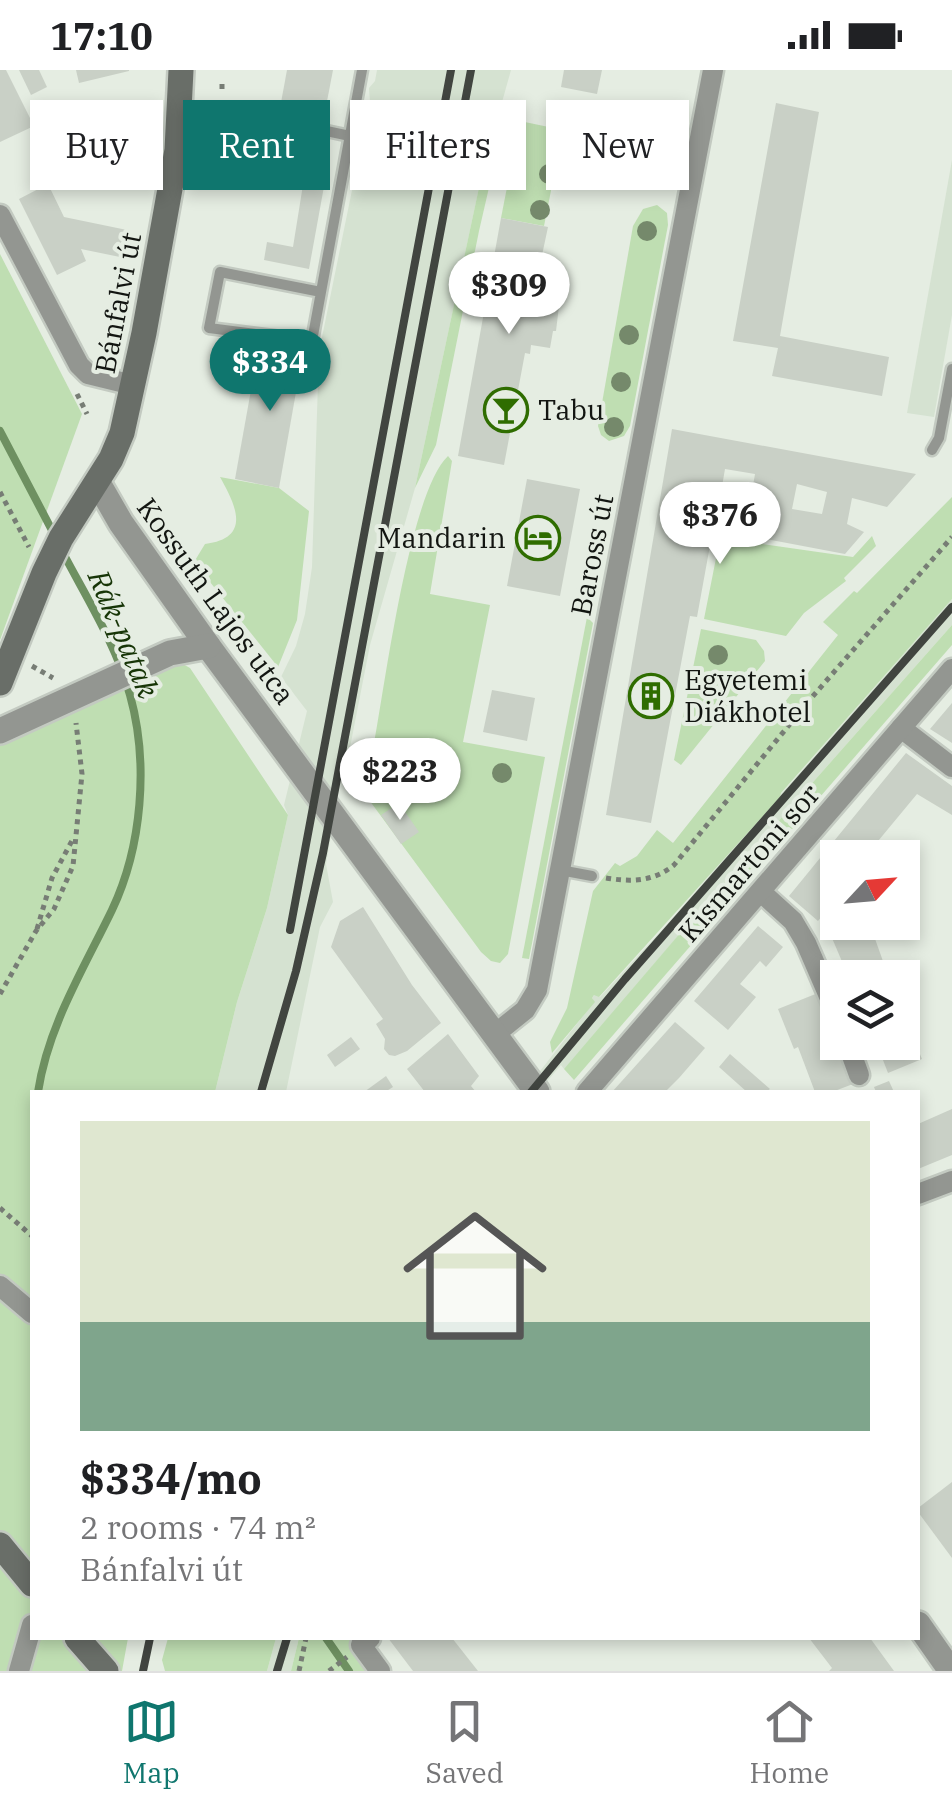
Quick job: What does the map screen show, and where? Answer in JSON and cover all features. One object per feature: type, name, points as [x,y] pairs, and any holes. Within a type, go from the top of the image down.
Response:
[{"type":"main road","name":"Bánfalvi út","points":[[5,672],[38,562],[70,525],[98,483],[122,433],[168,203],[181,110],[180,70]]},
{"type":"main road","points":[[0,1545],[30,1582]]},
{"type":"main road","points":[[80,1640],[106,1671]]},
{"type":"street","name":"Baross út","points":[[495,1034],[526,1010],[535,995],[713,70]]},
{"type":"street","points":[[0,214],[80,365],[88,374],[133,385]]},
{"type":"street","name":"Kossuth Lajos utca","points":[[98,483],[121,523],[208,646],[536,1090]]},
{"type":"street","points":[[0,731],[170,653],[208,646]]},
{"type":"street","name":"Kismartoni sor","points":[[589,1090],[952,669]]},
{"type":"street","points":[[901,728],[952,767]]},
{"type":"street","points":[[761,892],[793,921],[820,974]]},
{"type":"street","points":[[854,1060],[859,1075]]},
{"type":"street","points":[[920,1193],[952,1181]]},
{"type":"street","points":[[0,1286],[30,1311]]},
{"type":"street","points":[[920,1627],[951,1671]]},
{"type":"street","points":[[19,1671],[29,1635]]},
{"type":"street","points":[[365,1641],[380,1671]]},
{"type":"lane","points":[[357,100],[362,70]]},
{"type":"lane","points":[[181,110],[232,111],[350,136],[312,342],[209,328],[220,272],[321,292]]},
{"type":"lane","points":[[932,450],[939,438],[952,369]]},
{"type":"lane","points":[[939,438],[952,442]]},
{"type":"lane","points":[[560,870],[592,876]]},
{"type":"path","points":[[222,80],[222,90]]},
{"type":"path","points":[[0,492],[38,562]]},
{"type":"path","points":[[592,876],[641,880],[674,865],[813,696],[952,538]]},
{"type":"path","points":[[5,672],[44,672],[58,684]]},
{"type":"path","points":[[0,994],[68,882],[78,830],[82,774],[74,706]]},
{"type":"path","points":[[36,931],[52,878],[78,830]]},
{"type":"path","points":[[0,1208],[30,1234]]},
{"type":"path","points":[[299,1671],[306,1640]]},
{"type":"shaded area","points":[[377,70],[511,70],[503,100],[370,100],[369,88]]},
{"type":"shaded area","points":[[952,160],[952,315],[934,417],[907,413]]},
{"type":"shaded area","points":[[352,190],[479,190],[415,488],[370,645],[346,768],[343,766],[326,864],[333,902],[320,927],[286,1090],[215,1090],[237,1002],[267,908],[288,815],[284,805],[307,711],[281,677],[296,646],[312,567],[319,352]]},
{"type":"shaded area","points":[[952,599],[952,625],[699,911],[569,1065],[564,1069],[561,1065],[538,1090],[537,1075],[594,1002],[595,994],[600,997]]},
{"type":"shaded area","points":[[275,1640],[299,1640],[291,1671],[267,1671]]},
{"type":"green space","points":[[526,122],[546,126],[546,190],[551,190],[544,226],[501,218],[506,190],[526,190]]},
{"type":"green space","points":[[478,190],[488,190],[436,445],[415,488]]},
{"type":"green space","points":[[657,205],[667,213],[668,225],[630,426],[624,436],[609,441],[598,426],[633,226],[643,209]]},
{"type":"green space","points":[[0,254],[82,414],[0,640]]},
{"type":"green space","points":[[448,456],[452,461],[430,594],[490,605],[463,742],[545,757],[508,954],[500,963],[481,952],[350,774],[374,744],[411,547],[434,476]]},
{"type":"green space","points":[[220,477],[279,488],[309,511],[297,620],[278,667],[194,562],[205,544],[220,541],[235,527],[235,508]]},
{"type":"green space","points":[[952,497],[952,599],[780,797],[599,997],[594,995],[595,1002],[552,1053],[550,1042],[567,1008],[593,891],[615,863],[620,866],[637,856],[657,830],[673,843],[838,635],[823,622]]},
{"type":"green space","points":[[872,536],[876,546],[844,578],[846,581],[804,613],[786,636],[704,619],[720,538],[853,557]]},
{"type":"green space","points":[[587,617],[593,623],[529,959],[522,958]]},
{"type":"green space","points":[[952,625],[952,645],[574,1080],[564,1069]]},
{"type":"green space","points":[[701,629],[756,640],[764,651],[765,661],[681,765],[674,760]]},
{"type":"green space","points":[[181,663],[190,668],[288,815],[267,908],[237,1002],[215,1090],[30,1090],[30,1640],[128,1640],[122,1671],[0,1671],[0,743],[148,670]]},
{"type":"green space","points":[[167,1640],[275,1640],[267,1671],[165,1671],[162,1660]]},
{"type":"green space","points":[[299,1640],[358,1640],[371,1671],[291,1671]]},
{"type":"building","points":[[0,70],[6,70],[30,118],[30,128],[0,142]]},
{"type":"building","points":[[19,70],[39,70],[47,87],[31,95]]},
{"type":"building","points":[[76,70],[129,70],[129,71],[79,83]]},
{"type":"building","points":[[287,70],[333,70],[327,100],[281,100]]},
{"type":"building","points":[[564,70],[602,70],[597,94],[561,87]]},
{"type":"building","points":[[776,103],[819,112],[780,336],[889,357],[882,396],[772,376],[778,348],[733,341]]},
{"type":"building","points":[[36,190],[51,190],[64,217],[127,230],[120,257],[81,249],[86,261],[57,275],[19,199]]},
{"type":"building","points":[[302,190],[323,190],[309,269],[264,260],[267,242],[293,247]]},
{"type":"building","points":[[501,218],[548,227],[541,260],[547,261],[545,270],[563,273],[556,331],[550,348],[531,345],[530,354],[525,353],[504,465],[458,456]]},
{"type":"building","points":[[260,340],[304,347],[279,488],[235,479]]},
{"type":"building","name":"Egyetemi Diákhotel","points":[[672,429],[916,474],[887,507],[852,498],[847,524],[864,532],[845,554],[713,529],[697,617],[690,616],[651,823],[606,815]],"holes":[[[725,469],[755,474],[750,503],[720,498]],[[797,484],[827,492],[822,514],[792,509]]]},
{"type":"building","points":[[527,479],[580,489],[560,596],[507,586]]},
{"type":"building","points":[[492,690],[535,698],[527,741],[483,732]]},
{"type":"building","points":[[952,703],[952,743],[930,729]]},
{"type":"building","points":[[906,753],[952,786],[952,815],[917,794],[879,840],[835,840]]},
{"type":"building","points":[[358,758],[385,763],[380,790],[353,784]]},
{"type":"building","points":[[399,803],[419,832],[401,844],[381,815]]},
{"type":"building","points":[[820,858],[818,921],[789,896]]},
{"type":"building","points":[[363,907],[441,1023],[395,1056],[384,1049],[385,1039],[376,1024],[383,1019],[331,947],[340,921]]},
{"type":"building","points":[[758,926],[783,947],[766,967],[760,961],[740,984],[756,997],[728,1030],[694,1001]]},
{"type":"building","points":[[833,940],[875,940],[883,960],[841,960]]},
{"type":"building","points":[[818,993],[820,1060],[844,1060],[853,1084],[837,1090],[814,1090],[798,1047],[794,1049],[778,1009]]},
{"type":"building","points":[[675,1022],[705,1048],[667,1090],[614,1090]]},
{"type":"building","points":[[448,1034],[479,1076],[471,1086],[474,1090],[423,1090],[407,1069]]},
{"type":"building","points":[[351,1037],[360,1049],[335,1067],[327,1055]]},
{"type":"building","points":[[730,1054],[770,1089],[745,1090],[719,1067]]},
{"type":"building","points":[[883,1060],[920,1060],[888,1073]]},
{"type":"building","points":[[386,1076],[393,1087],[388,1090],[367,1090]]},
{"type":"building","points":[[889,1081],[893,1090],[875,1090],[874,1087]]},
{"type":"building","points":[[952,1109],[952,1155],[920,1168],[920,1123]]},
{"type":"building","points":[[952,1482],[952,1558],[920,1515],[920,1506]]},
{"type":"building","points":[[390,1640],[454,1640],[478,1671],[413,1671]]},
{"type":"building","points":[[811,1640],[871,1640],[894,1671],[829,1671],[832,1668]]},
{"type":"waterway","name":"Rák-patak","points":[[0,431],[56,538]]},
{"type":"waterway","name":"Rák-patak","points":[[38,1090],[58,1021],[122,885],[136,832],[141,776],[136,721],[124,676],[109,639],[62,551]]},
{"type":"waterway","name":"Rák-patak","points":[[327,1640],[349,1671]]},
{"type":"railway","points":[[290,930],[451,70]]},
{"type":"railway","points":[[262,1090],[296,971],[323,853],[471,70]]},
{"type":"railway","points":[[533,1090],[625,979],[952,607]]},
{"type":"railway","points":[[143,1671],[150,1640]]},
{"type":"railway","points":[[277,1671],[286,1640]]},
{"type":"place","name":"Tabu","points":[[506,410]]},
{"type":"place","name":"Mandarin","points":[[538,538]]},
{"type":"place","name":"Egyetemi Diákhotel","points":[[651,696]]}]
